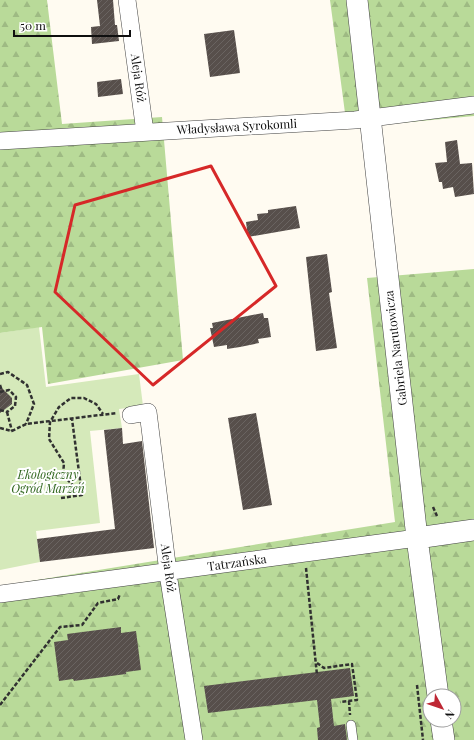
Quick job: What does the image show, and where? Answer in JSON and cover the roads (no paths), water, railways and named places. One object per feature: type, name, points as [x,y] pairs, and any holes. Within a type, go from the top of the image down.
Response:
[{"type":"street","name":"Aleja Róż","points":[[127,0],[145,132]]},
{"type":"street","name":"Gabriela Narutowicza","points":[[357,0],[417,538],[437,688]]},
{"type":"street","name":"Władysława Syrokomli","points":[[0,140],[370,118],[474,105]]},
{"type":"street","name":"Aleja Róż","points":[[125,414],[148,412],[168,573],[196,737]]},
{"type":"street","name":"Tatrzańska","points":[[0,594],[168,573],[474,530]]},
{"type":"street","points":[[442,728],[444,740]]},
{"type":"lane","points":[[351,725],[353,740]]},
{"type":"park label","name":"Ekologiczny Ogród Marzeń","points":[[48,482]]}]
